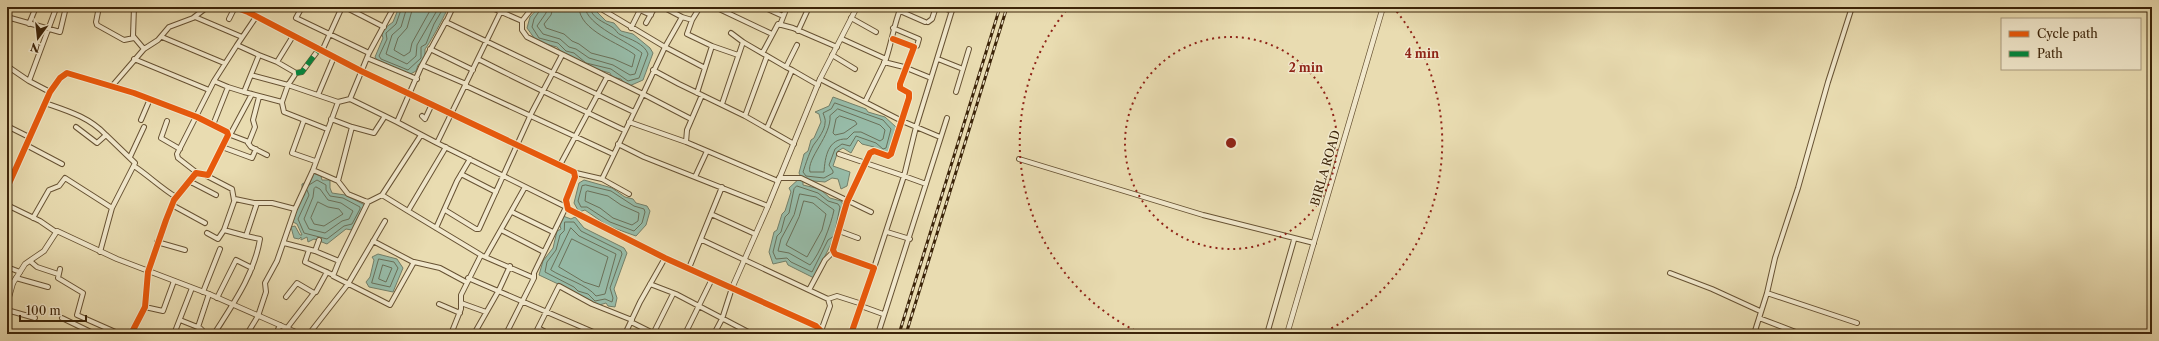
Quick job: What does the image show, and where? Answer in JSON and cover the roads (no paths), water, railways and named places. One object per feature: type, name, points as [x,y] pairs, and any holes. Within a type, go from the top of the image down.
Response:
[{"type":"street","points":[[29,24],[36,7]]},
{"type":"street","points":[[7,17],[48,30],[60,32],[66,7]]},
{"type":"street","points":[[99,7],[96,22],[97,25],[124,40],[134,38]]},
{"type":"street","points":[[134,7],[134,38],[144,49]]},
{"type":"street","points":[[113,85],[134,59],[144,49],[162,37],[171,26],[195,17],[206,7]]},
{"type":"street","points":[[229,19],[234,7],[248,12],[361,71],[576,173],[602,179],[629,194]]},
{"type":"street","points":[[248,12],[252,7]]},
{"type":"street","points":[[302,7],[296,18],[369,53]]},
{"type":"street","points":[[327,129],[284,112],[282,103],[288,85],[296,74],[302,72],[320,50],[330,34],[343,7],[384,27]]},
{"type":"street","points":[[350,99],[369,53],[394,7]]},
{"type":"street","points":[[397,122],[411,94],[422,65],[453,7]]},
{"type":"street","points":[[490,7],[522,21]]},
{"type":"street","points":[[438,143],[503,7]]},
{"type":"street","points":[[533,7],[522,21],[522,30],[527,37],[691,119]]},
{"type":"street","points":[[598,7],[631,28],[705,68]]},
{"type":"street","points":[[646,23],[655,7]]},
{"type":"street","points":[[663,7],[682,17],[692,20]]},
{"type":"street","points":[[700,7],[692,20],[687,34],[712,46],[738,55]]},
{"type":"street","points":[[714,7],[772,34]]},
{"type":"street","points":[[763,7],[783,16]]},
{"type":"street","points":[[763,52],[776,25],[780,24],[787,7]]},
{"type":"street","points":[[798,31],[809,7]]},
{"type":"street","points":[[714,334],[722,319],[732,288],[779,180],[820,79],[842,39],[857,7]]},
{"type":"street","points":[[865,102],[885,61],[893,39],[893,28],[901,9],[926,22],[932,19],[936,7]]},
{"type":"street","points":[[851,334],[887,232],[904,176],[916,127],[953,9],[940,7]]},
{"type":"street","name":"BIRLA ROAD","points":[[1287,334],[1384,7]]},
{"type":"street","points":[[1754,334],[1760,311],[1767,293],[1775,258],[1798,188],[1828,82],[1852,7]]},
{"type":"street","points":[[631,28],[640,10],[651,15]]},
{"type":"street","points":[[28,81],[55,11]]},
{"type":"street","points":[[195,17],[242,38]]},
{"type":"street","points":[[207,234],[218,239],[224,230],[234,200],[232,189],[196,172],[177,157],[209,90],[224,63],[256,17]]},
{"type":"street","points":[[602,179],[624,130],[665,47],[682,17]]},
{"type":"street","points":[[851,18],[876,32]]},
{"type":"street","points":[[446,21],[634,112]]},
{"type":"street","points":[[780,24],[837,47]]},
{"type":"street","points":[[809,290],[825,260],[833,252],[847,202],[872,152],[888,156],[891,154],[902,121],[910,96],[900,86],[914,47],[917,46],[918,39],[893,28]]},
{"type":"street","points":[[731,33],[743,42],[763,52],[767,56],[818,85]]},
{"type":"street","points":[[277,62],[293,36]]},
{"type":"street","points":[[162,37],[224,63]]},
{"type":"street","points":[[842,39],[885,61],[931,78]]},
{"type":"street","points":[[893,39],[914,47]]},
{"type":"street","points":[[722,104],[743,42]]},
{"type":"street","points":[[237,44],[277,62],[296,74]]},
{"type":"street","points":[[786,67],[798,45]]},
{"type":"street","points":[[697,93],[712,46]]},
{"type":"street","points":[[956,92],[969,49]]},
{"type":"street","points":[[430,50],[473,70]]},
{"type":"street","points":[[244,92],[260,55]]},
{"type":"street","points":[[445,210],[478,229],[531,116],[562,55]]},
{"type":"street","points":[[832,55],[855,69]]},
{"type":"street","points":[[745,116],[767,56]]},
{"type":"street","points":[[318,95],[334,57]]},
{"type":"street","points":[[367,58],[417,79]]},
{"type":"street","points":[[134,59],[209,90]]},
{"type":"street","points":[[478,59],[543,93],[624,130]]},
{"type":"street","points":[[938,59],[963,69]]},
{"type":"street","points":[[422,65],[614,154]]},
{"type":"street","points":[[7,66],[28,81],[50,92]]},
{"type":"street","points":[[654,70],[745,116],[794,144]]},
{"type":"street","points":[[766,128],[792,70]]},
{"type":"street","points":[[7,188],[50,92],[60,78],[67,73],[113,85],[196,117],[229,135],[248,143],[256,150],[268,155]]},
{"type":"street","points":[[251,74],[338,102],[350,99],[566,207],[607,230],[665,258],[816,326],[820,332]]},
{"type":"street","points":[[560,165],[607,77]]},
{"type":"street","points":[[820,79],[902,121],[940,137]]},
{"type":"street","points":[[214,81],[228,87],[282,103]]},
{"type":"street","points":[[213,125],[228,87]]},
{"type":"street","points":[[207,176],[252,94]]},
{"type":"street","points":[[686,142],[691,119],[702,95]]},
{"type":"street","points":[[248,143],[255,126],[253,120],[259,97]]},
{"type":"street","points":[[141,120],[150,99]]},
{"type":"street","points":[[247,334],[258,316],[266,292],[265,283],[274,267],[284,243],[295,209],[313,170],[315,161],[338,102]]},
{"type":"street","points":[[45,103],[86,119],[96,125],[135,162],[112,208],[100,252]]},
{"type":"street","points":[[422,116],[425,119],[432,104]]},
{"type":"street","points":[[331,119],[374,133],[385,116]]},
{"type":"street","points":[[878,334],[883,314],[910,239],[947,118]]},
{"type":"street","points":[[304,120],[292,153],[315,161]]},
{"type":"street","points":[[167,121],[161,138],[180,149]]},
{"type":"street","points":[[629,122],[686,142],[779,180],[801,178],[870,212]]},
{"type":"street","points":[[7,126],[29,138]]},
{"type":"street","points":[[76,127],[97,143],[106,135]]},
{"type":"street","points":[[130,157],[144,127]]},
{"type":"street","points":[[338,181],[352,127]]},
{"type":"street","points":[[333,275],[368,202],[382,195],[420,135]]},
{"type":"street","points":[[618,144],[644,157],[768,206]]},
{"type":"street","points":[[26,145],[62,164]]},
{"type":"street","points":[[408,211],[446,147]]},
{"type":"street","points":[[222,148],[253,158],[256,150]]},
{"type":"street","points":[[695,177],[707,151]]},
{"type":"street","points":[[839,154],[926,184]]},
{"type":"street","points":[[436,228],[470,159]]},
{"type":"street","points":[[1019,159],[1203,215],[1294,240],[1314,243]]},
{"type":"street","points":[[134,166],[152,178],[157,185],[176,197]]},
{"type":"street","points":[[313,170],[338,181],[348,194],[368,202]]},
{"type":"street","points":[[131,334],[145,307],[148,272],[172,205],[176,197],[196,172]]},
{"type":"street","points":[[506,334],[534,278],[534,273],[566,207],[566,200],[576,173]]},
{"type":"street","points":[[462,174],[496,192]]},
{"type":"street","points":[[33,218],[50,190],[59,186],[64,178],[112,208]]},
{"type":"street","points":[[189,181],[216,195]]},
{"type":"street","points":[[451,334],[460,312],[460,297],[467,280],[501,230],[525,187]]},
{"type":"street","points":[[689,268],[702,240],[722,187]]},
{"type":"street","points":[[382,195],[483,255],[534,278]]},
{"type":"street","points":[[234,200],[257,203],[272,202],[295,209]]},
{"type":"street","points":[[246,236],[257,203]]},
{"type":"street","points":[[7,205],[56,232],[100,252],[148,272],[209,294],[300,334]]},
{"type":"street","points":[[172,205],[205,223]]},
{"type":"street","points":[[512,212],[553,232]]},
{"type":"street","points":[[711,214],[755,234]]},
{"type":"street","points":[[309,334],[348,284],[385,221]]},
{"type":"street","points":[[214,334],[233,305],[252,268],[260,239],[224,230]]},
{"type":"street","points":[[501,230],[544,252]]},
{"type":"street","points":[[839,231],[858,238]]},
{"type":"street","points":[[7,304],[8,291],[20,272],[30,261],[44,251],[56,232]]},
{"type":"street","points":[[887,232],[910,239]]},
{"type":"street","points":[[315,251],[319,240]]},
{"type":"street","points":[[702,240],[828,299],[837,296],[883,314]]},
{"type":"street","points":[[1267,334],[1294,240]]},
{"type":"street","points":[[373,241],[413,262],[440,268],[467,280],[499,290],[589,332],[598,334]]},
{"type":"street","points":[[158,242],[185,250]]},
{"type":"street","points":[[284,243],[315,251],[339,261]]},
{"type":"street","points":[[203,292],[220,250]]},
{"type":"street","points":[[309,250],[305,262],[392,305],[413,262]]},
{"type":"street","points":[[833,252],[874,268]]},
{"type":"street","points":[[625,334],[665,258]]},
{"type":"street","points":[[217,298],[236,260],[252,268]]},
{"type":"street","points":[[30,261],[37,267],[58,274]]},
{"type":"street","points":[[474,334],[499,290],[510,266]]},
{"type":"street","points":[[7,267],[20,272]]},
{"type":"street","points":[[60,268],[58,278],[83,293],[77,315],[120,334]]},
{"type":"street","points":[[316,292],[327,272]]},
{"type":"street","points":[[1670,273],[1712,289],[1760,311]]},
{"type":"street","points":[[16,278],[48,287]]},
{"type":"street","points":[[685,334],[712,279]]},
{"type":"street","points":[[7,280],[13,283]]},
{"type":"street","points":[[145,307],[163,312],[174,281]]},
{"type":"street","points":[[286,297],[297,283],[314,293],[286,328]]},
{"type":"street","points":[[650,284],[699,306],[746,333],[752,334]]},
{"type":"street","points":[[535,334],[559,286],[592,304],[631,321],[654,334],[673,294]]},
{"type":"street","points":[[174,334],[192,288]]},
{"type":"street","points":[[1767,293],[1858,322]]},
{"type":"street","points":[[198,327],[209,294]]},
{"type":"street","points":[[820,332],[830,306],[828,299]]},
{"type":"street","points":[[461,303],[486,312]]},
{"type":"street","points":[[439,304],[460,312]]},
{"type":"street","points":[[7,310],[35,318]]},
{"type":"street","points":[[62,318],[95,334]]},
{"type":"street","points":[[1759,318],[1801,334]]},
{"type":"street","points":[[180,320],[198,327],[206,334]]},
{"type":"street","points":[[276,334],[280,325]]},
{"type":"street","points":[[538,328],[549,334]]},
{"type":"water","points":[[399,7],[448,7],[437,30],[425,49],[425,61],[418,65],[416,71],[407,76],[378,62],[375,57],[383,38],[381,31],[393,22]]},
{"type":"water","points":[[539,7],[587,7],[594,9],[606,21],[614,23],[621,31],[633,34],[650,48],[653,53],[643,80],[627,87],[621,79],[612,77],[610,73],[585,66],[564,55],[557,47],[537,42],[527,28],[530,17]]},
{"type":"water","points":[[833,97],[866,109],[868,112],[885,117],[896,127],[889,152],[883,155],[874,147],[862,144],[858,140],[851,153],[843,148],[838,151],[833,166],[850,172],[847,186],[841,189],[838,179],[832,178],[825,182],[803,180],[803,185],[820,189],[830,198],[841,201],[844,206],[837,231],[839,238],[832,242],[814,278],[788,265],[786,261],[773,264],[769,252],[774,232],[777,230],[791,192],[789,188],[801,177],[799,173],[804,154],[808,151],[811,140],[814,138],[821,122],[819,114],[815,112],[829,106]]},
{"type":"water","points":[[313,173],[321,176],[322,180],[330,180],[330,188],[332,193],[345,195],[365,205],[352,230],[346,229],[327,244],[314,239],[308,242],[307,237],[301,240],[301,237],[299,239],[294,238],[291,227],[295,226],[300,235],[302,235],[297,224],[293,222],[298,205],[305,194],[302,190],[302,184],[311,180]]},
{"type":"water","points":[[584,180],[612,188],[625,197],[633,199],[636,203],[647,206],[650,211],[646,225],[636,236],[608,226],[585,210],[579,212],[574,203],[579,183]]},
{"type":"water","points":[[563,216],[571,219],[575,217],[584,228],[624,248],[627,253],[614,289],[617,298],[615,307],[608,306],[606,303],[596,306],[589,303],[586,298],[575,295],[573,291],[539,275],[543,261],[553,248],[557,231],[561,229],[559,223]]},
{"type":"water","points":[[378,254],[397,259],[403,268],[393,292],[369,287],[366,282],[370,277],[374,260],[372,257]]},
{"type":"railway","points":[[899,334],[1000,7]]},
{"type":"railway","points":[[906,334],[1007,7]]}]
